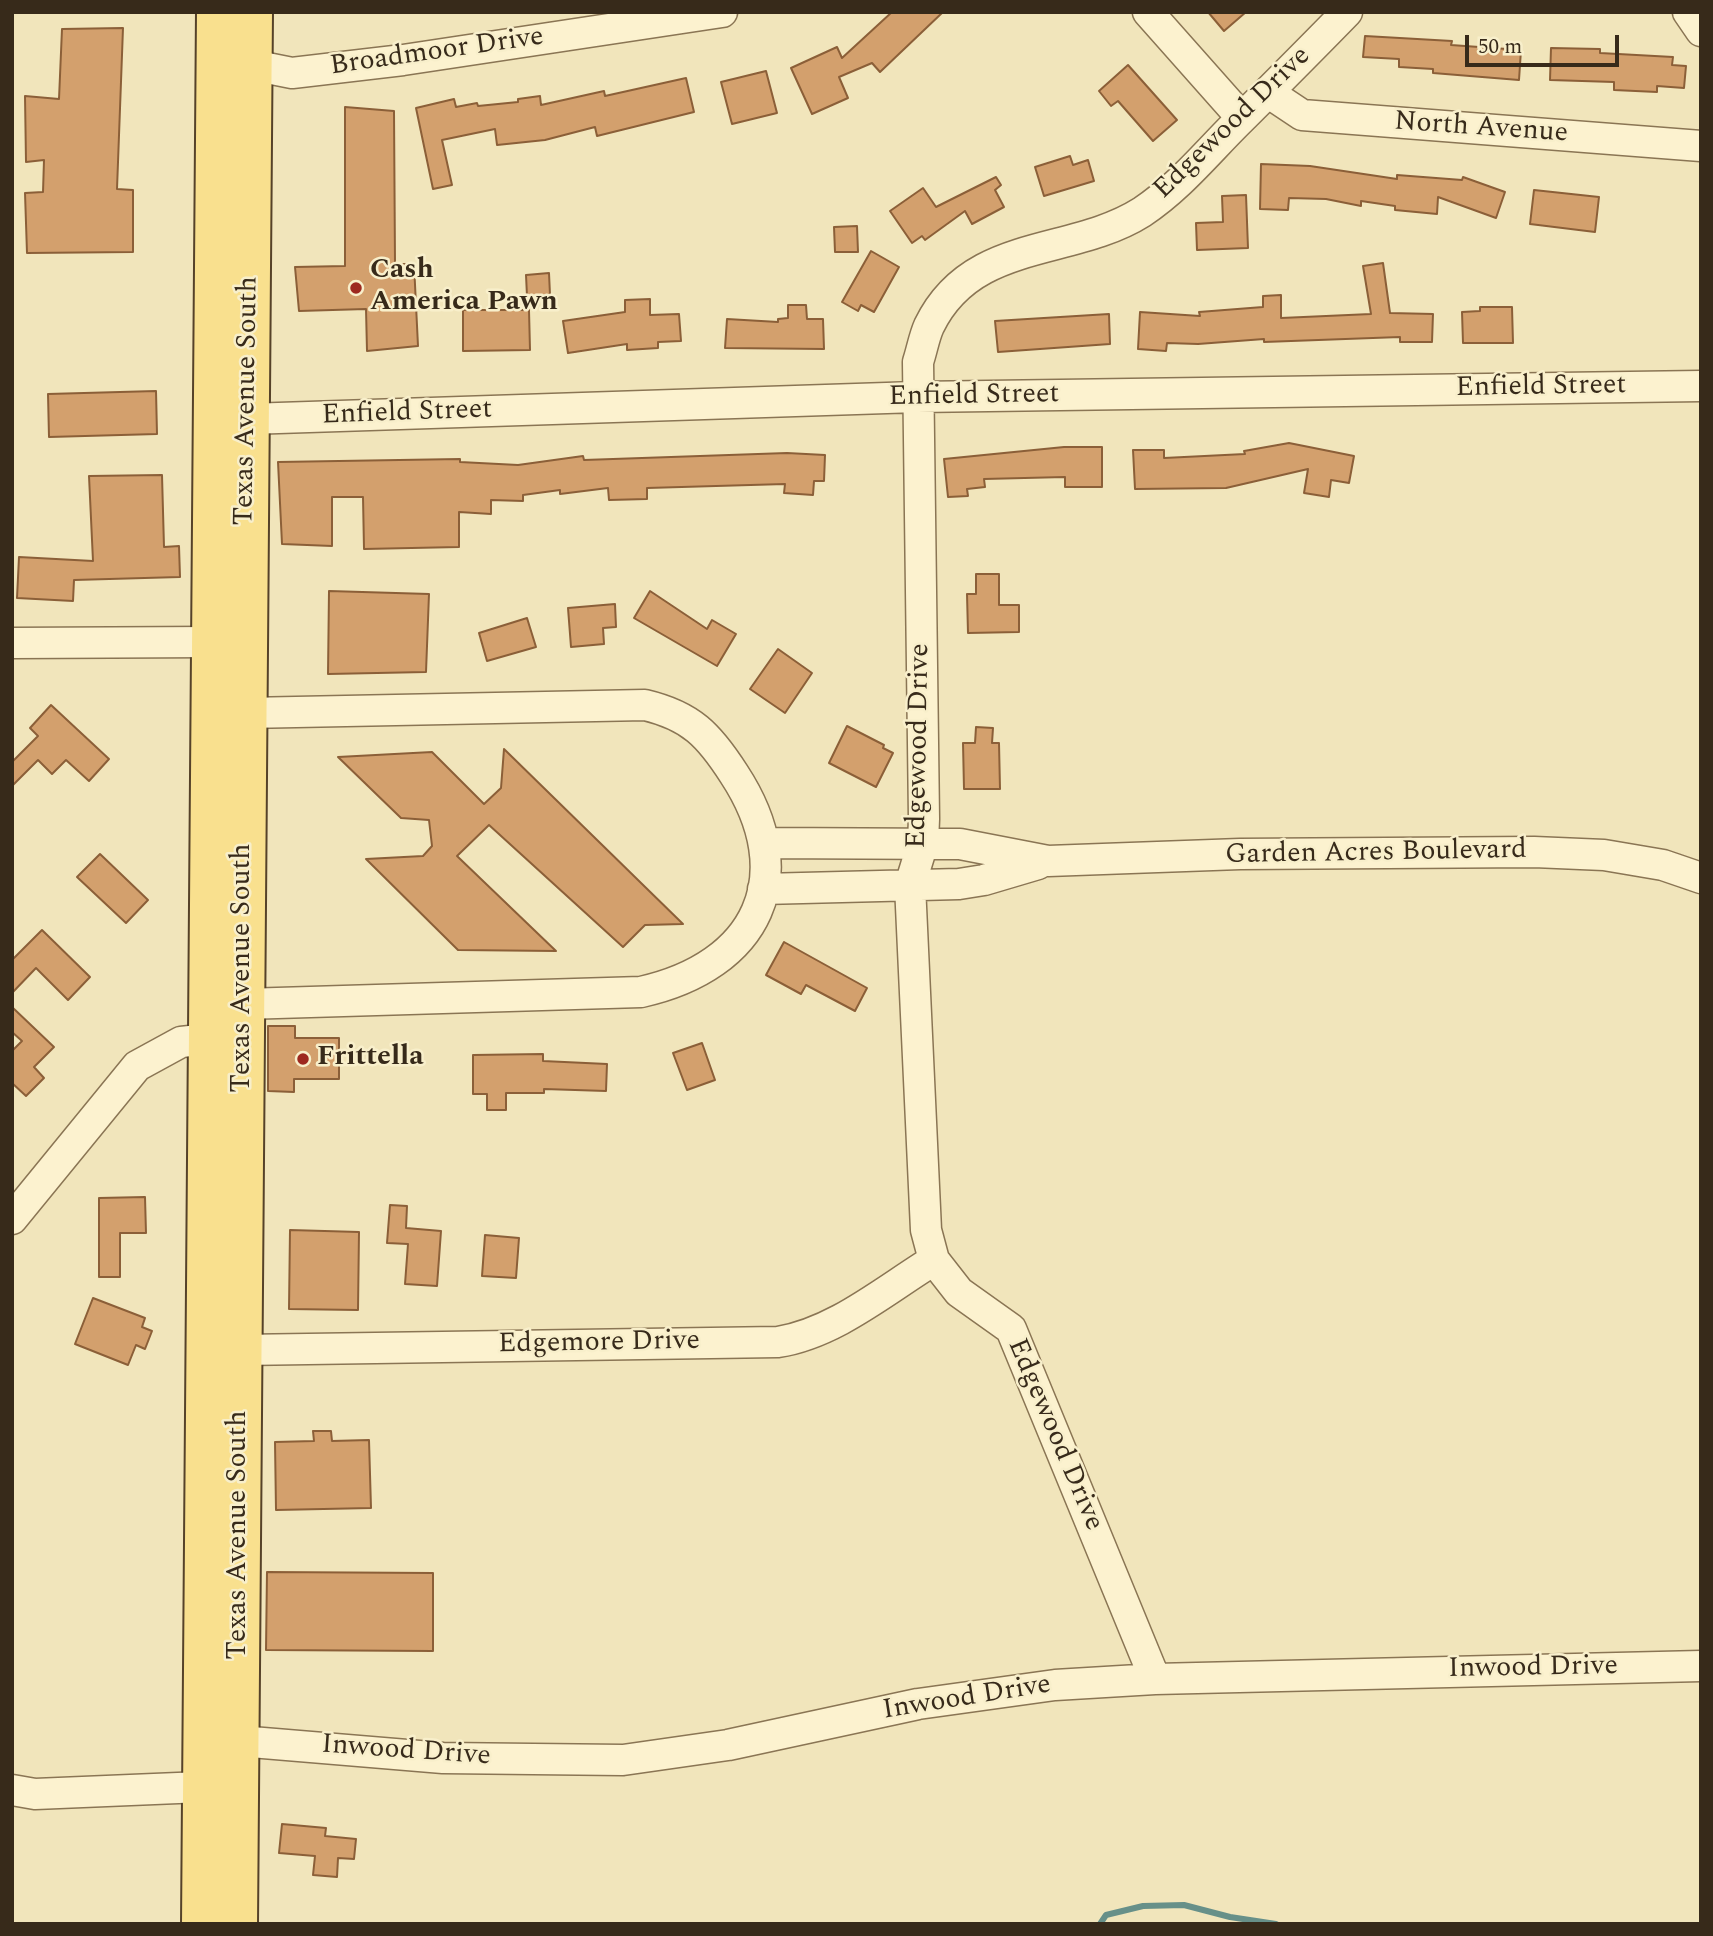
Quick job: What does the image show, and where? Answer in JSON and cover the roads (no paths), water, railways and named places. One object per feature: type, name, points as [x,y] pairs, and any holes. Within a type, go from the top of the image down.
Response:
[{"type":"main road","name":"Texas Avenue South","points":[[201,1924],[216,12]]},
{"type":"main road","name":"Texas Avenue South","points":[[237,1924],[253,12]]},
{"type":"main road","points":[[210,785],[228,812],[226,989],[233,999],[244,1004]]},
{"type":"main road","points":[[204,1488],[222,1536],[223,1728],[239,1741]]},
{"type":"main road","points":[[202,1787],[213,1794],[220,1814],[220,1924]]},
{"type":"street","points":[[226,12],[252,65]]},
{"type":"street","name":"Broadmoor Drive","points":[[252,65],[292,73],[347,67],[722,12]]},
{"type":"street","points":[[1148,12],[1242,118]]},
{"type":"street","name":"Edgewood Drive","points":[[1155,1679],[1011,1329],[959,1292],[934,1260],[926,1230],[910,885],[923,843],[923,549],[918,362],[929,326],[951,293],[975,273],[1006,256],[1102,230],[1140,213],[1183,181],[1346,12]]},
{"type":"street","points":[[1688,12],[1701,31]]},
{"type":"street","name":"North Avenue","points":[[1269,93],[1302,115],[1701,146]]},
{"type":"street","name":"Enfield Street","points":[[248,419],[917,397],[1701,386]]},
{"type":"street","points":[[12,643],[211,642]]},
{"type":"street","points":[[246,713],[645,705],[670,711],[697,727],[714,743],[752,802],[774,821],[812,843]]},
{"type":"street","points":[[244,1004],[641,992],[688,977],[711,965],[731,949],[749,929],[765,866],[752,802]]},
{"type":"street","name":"Garden Acres Boulevard","points":[[765,866],[812,843],[923,843],[960,844],[1048,861],[1240,854],[1534,852],[1604,855],[1663,865],[1701,878]]},
{"type":"street","name":"Garden Acres Boulevard","points":[[765,866],[910,885],[984,880],[1048,861]]},
{"type":"street","points":[[12,1219],[137,1066],[181,1042],[208,1039]]},
{"type":"street","name":"Edgemore Drive","points":[[241,1350],[778,1342],[804,1338],[825,1329],[934,1260]]},
{"type":"street","name":"Inwood Drive","points":[[239,1741],[443,1758],[623,1760],[728,1745],[918,1704],[1055,1685],[1155,1679],[1701,1666]]},
{"type":"street","points":[[12,1790],[35,1794],[202,1787]]},
{"type":"waterway","points":[[1100,1924],[1106,1915],[1143,1906],[1184,1905],[1230,1917],[1276,1924]]},
{"type":"place","name":"Cash America Pawn","points":[[356,288]]},
{"type":"place","name":"Frittella","points":[[303,1059]]}]
